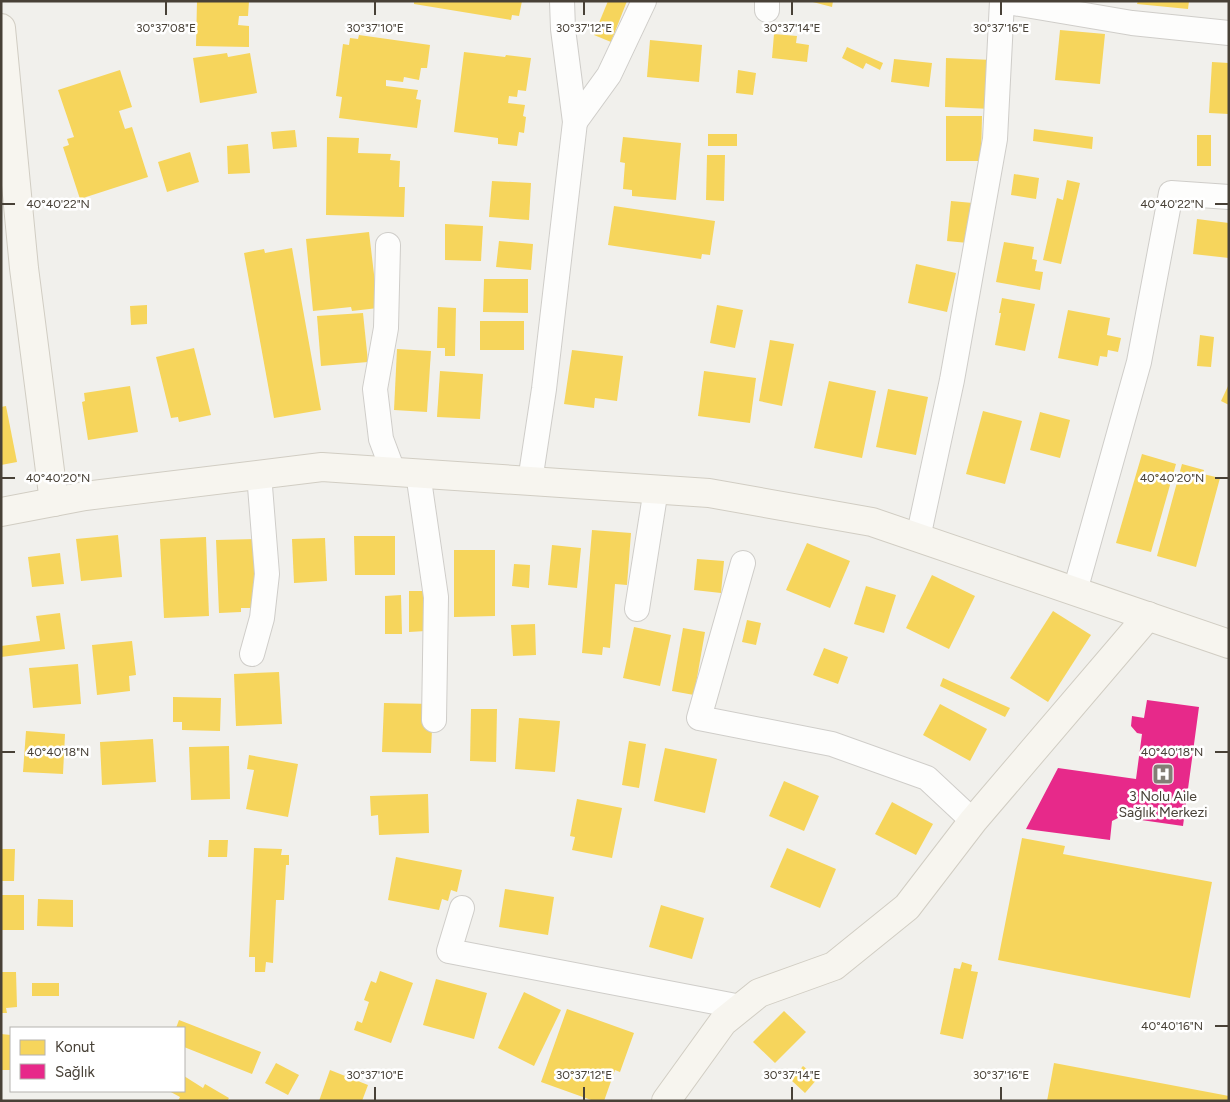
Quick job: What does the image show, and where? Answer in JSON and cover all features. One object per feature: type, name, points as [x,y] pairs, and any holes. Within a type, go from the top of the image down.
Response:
[{"type":"street","points":[[530,481],[544,389],[575,122],[563,29],[562,1]]},
{"type":"street","points":[[575,122],[609,75],[644,1]]},
{"type":"street","points":[[918,538],[952,380],[995,139],[1002,1],[1132,23],[1229,33]]},
{"type":"street","points":[[2,37],[24,268],[54,502]]},
{"type":"street","points":[[1075,591],[1139,362],[1171,193],[1229,196]]},
{"type":"street","points":[[388,245],[386,328],[376,388],[382,439],[406,472],[436,597],[434,720]]},
{"type":"street","points":[[1,512],[85,496],[322,467],[710,493],[872,522],[1229,644]]},
{"type":"street","points":[[252,654],[262,618],[266,574],[259,474]]},
{"type":"street","points":[[637,608],[656,489]]},
{"type":"street","points":[[743,563],[699,718],[832,744],[927,778],[973,821]]},
{"type":"street","points":[[666,1101],[723,1022],[741,1007],[759,993],[834,966],[907,906],[973,821],[1148,616]]},
{"type":"street","points":[[462,908],[450,951],[741,1007]]},
{"type":"building: Konut","points":[[197,1],[249,1],[248,16],[239,16],[238,25],[249,26],[249,47],[196,46]]},
{"type":"building: Konut","points":[[414,1],[522,1],[519,16],[512,15],[511,20],[414,4]]},
{"type":"building: Konut","points":[[608,1],[627,1],[611,42],[594,35]]},
{"type":"building: Konut","points":[[809,1],[833,1],[832,7]]},
{"type":"building: Konut","points":[[1138,1],[1189,1],[1188,9],[1137,4]]},
{"type":"building: Konut","points":[[1060,30],[1105,34],[1100,84],[1055,80]]},
{"type":"building: Konut","points":[[774,34],[797,36],[796,43],[809,45],[807,62],[772,58]]},
{"type":"building: Konut","points":[[359,35],[430,45],[427,68],[421,68],[419,80],[404,77],[403,82],[386,80],[386,86],[418,90],[416,99],[421,100],[417,128],[339,118],[342,97],[336,96],[343,44],[349,45],[350,38],[358,39]]},
{"type":"building: Konut","points":[[650,40],[702,45],[699,82],[647,77]]},
{"type":"building: Konut","points":[[847,47],[883,63],[880,70],[866,63],[863,69],[842,58]]},
{"type":"building: Konut","points":[[464,52],[531,58],[526,91],[518,90],[517,97],[509,96],[508,103],[525,105],[523,116],[526,117],[524,133],[519,132],[517,146],[498,144],[498,138],[454,132]]},
{"type":"building: Konut","points":[[227,53],[228,57],[250,53],[257,93],[200,103],[193,58]]},
{"type":"building: Konut","points":[[946,58],[993,60],[992,109],[945,107]]},
{"type":"building: Konut","points":[[894,59],[932,63],[929,87],[891,82]]},
{"type":"building: Konut","points":[[1212,62],[1229,63],[1229,114],[1209,113]]},
{"type":"building: Konut","points":[[120,70],[132,107],[119,111],[125,129],[132,127],[148,177],[80,199],[63,147],[69,145],[67,139],[74,137],[58,90]]},
{"type":"building: Konut","points":[[738,70],[756,73],[753,95],[736,93]]},
{"type":"building: Konut","points":[[946,116],[982,116],[981,161],[946,161]]},
{"type":"building: Konut","points":[[1034,129],[1093,137],[1092,149],[1033,141]]},
{"type":"building: Konut","points":[[295,130],[297,147],[273,149],[271,132]]},
{"type":"building: Konut","points":[[708,134],[737,134],[737,146],[708,146]]},
{"type":"building: Konut","points":[[1197,135],[1211,135],[1211,166],[1197,166]]},
{"type":"building: Konut","points":[[327,137],[359,138],[358,153],[391,154],[390,160],[400,161],[399,187],[405,187],[404,217],[326,215]]},
{"type":"building: Konut","points":[[623,137],[681,143],[676,200],[632,196],[632,190],[623,189],[625,163],[620,162]]},
{"type":"building: Konut","points":[[248,144],[250,173],[228,174],[227,146]]},
{"type":"building: Konut","points":[[190,152],[199,182],[167,192],[158,162]]},
{"type":"building: Konut","points":[[707,155],[725,155],[724,201],[706,200]]},
{"type":"building: Konut","points":[[1014,174],[1039,178],[1036,199],[1011,195]]},
{"type":"building: Konut","points":[[1067,180],[1080,183],[1061,264],[1043,260],[1057,198],[1063,200]]},
{"type":"building: Konut","points":[[492,181],[531,183],[529,220],[489,217]]},
{"type":"building: Konut","points":[[951,201],[973,203],[968,243],[947,241]]},
{"type":"building: Konut","points":[[614,206],[715,221],[710,255],[702,254],[701,259],[608,245]]},
{"type":"building: Konut","points":[[1197,219],[1229,223],[1229,258],[1193,254]]},
{"type":"building: Konut","points":[[445,224],[483,226],[481,261],[445,260]]},
{"type":"building: Konut","points":[[369,232],[378,308],[352,311],[351,307],[313,311],[306,239]]},
{"type":"building: Konut","points":[[499,241],[533,244],[531,270],[496,267]]},
{"type":"building: Konut","points":[[1004,242],[1034,247],[1032,259],[1037,260],[1035,271],[1043,272],[1040,290],[996,282]]},
{"type":"building: Konut","points":[[292,248],[321,410],[274,418],[244,253],[264,249],[265,253]]},
{"type":"building: Konut","points":[[916,264],[956,273],[947,312],[908,303]]},
{"type":"building: Konut","points":[[484,279],[528,279],[528,313],[483,312]]},
{"type":"building: Konut","points":[[1002,298],[1035,304],[1025,351],[995,345]]},
{"type":"building: Konut","points":[[147,305],[147,324],[131,325],[130,306]]},
{"type":"building: Konut","points":[[717,305],[743,310],[735,348],[710,343]]},
{"type":"building: Konut","points":[[438,307],[456,308],[455,356],[445,356],[445,348],[437,348]]},
{"type":"building: Konut","points":[[1068,310],[1110,318],[1107,335],[1121,338],[1118,352],[1108,350],[1107,357],[1100,356],[1098,366],[1058,358]]},
{"type":"building: Konut","points":[[363,313],[368,362],[321,366],[317,316]]},
{"type":"building: Konut","points":[[480,321],[524,321],[524,350],[480,350]]},
{"type":"building: Konut","points":[[1200,335],[1214,337],[1211,367],[1197,366]]},
{"type":"building: Konut","points":[[770,340],[794,344],[782,406],[759,401]]},
{"type":"building: Konut","points":[[194,348],[211,415],[179,422],[178,417],[171,418],[156,357]]},
{"type":"building: Konut","points":[[397,349],[431,351],[427,412],[394,410]]},
{"type":"building: Konut","points":[[572,350],[623,356],[617,401],[595,398],[594,408],[564,404]]},
{"type":"building: Konut","points":[[440,371],[483,374],[480,419],[437,417]]},
{"type":"building: Konut","points":[[704,371],[756,378],[750,423],[698,416]]},
{"type":"building: Konut","points":[[829,381],[876,391],[862,458],[814,448]]},
{"type":"building: Konut","points":[[1229,384],[1229,405],[1221,401]]},
{"type":"building: Konut","points":[[130,386],[138,432],[88,440],[82,402],[85,401],[84,393]]},
{"type":"building: Konut","points":[[888,389],[928,397],[916,455],[876,447]]},
{"type":"building: Konut","points":[[6,406],[17,462],[1,465],[1,407]]},
{"type":"building: Konut","points":[[983,411],[1022,421],[1005,484],[966,474]]},
{"type":"building: Konut","points":[[1040,412],[1070,420],[1060,458],[1030,450]]},
{"type":"building: Konut","points":[[1142,454],[1176,464],[1151,552],[1116,543]]},
{"type":"building: Konut","points":[[1182,464],[1204,470],[1203,474],[1220,478],[1196,567],[1157,556]]},
{"type":"building: Konut","points":[[592,530],[631,533],[627,585],[615,584],[610,648],[603,647],[602,655],[582,653]]},
{"type":"building: Konut","points":[[118,535],[122,577],[81,581],[76,539]]},
{"type":"building: Konut","points":[[354,536],[395,536],[395,575],[355,575]]},
{"type":"building: Konut","points":[[206,537],[209,616],[164,618],[160,539]]},
{"type":"building: Konut","points":[[325,538],[327,581],[294,583],[292,539]]},
{"type":"building: Konut","points":[[259,539],[262,608],[241,608],[241,612],[219,613],[216,540]]},
{"type":"building: Konut","points":[[807,543],[850,561],[830,608],[786,590]]},
{"type":"building: Konut","points":[[552,545],[581,548],[577,588],[548,585]]},
{"type":"building: Konut","points":[[454,550],[495,550],[495,616],[454,617]]},
{"type":"building: Konut","points":[[60,553],[64,584],[32,587],[28,557]]},
{"type":"building: Konut","points":[[697,559],[724,561],[721,593],[694,590]]},
{"type":"building: Konut","points":[[514,564],[530,565],[529,588],[512,586]]},
{"type":"building: Konut","points":[[932,575],[975,596],[949,649],[906,628]]},
{"type":"building: Konut","points":[[866,586],[896,595],[884,633],[854,624]]},
{"type":"building: Konut","points":[[409,591],[425,591],[426,631],[409,632]]},
{"type":"building: Konut","points":[[401,595],[402,634],[385,634],[385,596]]},
{"type":"building: Konut","points":[[1053,611],[1091,635],[1048,702],[1010,678]]},
{"type":"building: Konut","points":[[60,613],[65,649],[1,657],[1,646],[40,641],[36,616]]},
{"type":"building: Konut","points":[[747,620],[761,623],[756,645],[742,642]]},
{"type":"building: Konut","points":[[535,624],[536,655],[513,656],[511,625]]},
{"type":"building: Konut","points":[[634,627],[671,635],[660,686],[623,678]]},
{"type":"building: Konut","points":[[683,628],[705,632],[694,695],[672,691]]},
{"type":"building: Konut","points":[[132,641],[136,675],[129,676],[130,691],[97,695],[92,645]]},
{"type":"building: Konut","points":[[824,648],[848,657],[838,684],[813,675]]},
{"type":"building: Konut","points":[[78,664],[81,704],[33,708],[29,668]]},
{"type":"building: Konut","points":[[279,672],[282,724],[236,726],[234,674]]},
{"type":"building: Konut","points":[[943,678],[1010,708],[1005,717],[940,686]]},
{"type":"building: Konut","points":[[173,697],[221,698],[220,731],[182,730],[182,722],[173,722]]},
{"type":"building: Konut","points":[[384,703],[433,704],[431,753],[382,752]]},
{"type":"building: Konut","points":[[940,704],[987,729],[970,761],[923,735]]},
{"type":"building: Konut","points":[[471,709],[497,709],[496,762],[470,761]]},
{"type":"building: Konut","points":[[519,718],[560,721],[555,772],[515,769]]},
{"type":"building: Konut","points":[[26,731],[65,734],[63,774],[23,772]]},
{"type":"building: Konut","points":[[153,739],[156,782],[102,785],[100,742]]},
{"type":"building: Konut","points":[[629,741],[646,744],[639,788],[622,785]]},
{"type":"building: Konut","points":[[229,746],[230,799],[191,800],[189,747]]},
{"type":"building: Konut","points":[[665,748],[717,759],[705,813],[654,801]]},
{"type":"building: Konut","points":[[249,755],[298,764],[288,817],[246,809],[254,770],[247,769]]},
{"type":"building: Konut","points":[[784,781],[819,796],[804,831],[769,816]]},
{"type":"building: Konut","points":[[428,794],[429,833],[379,835],[378,815],[371,816],[370,796]]},
{"type":"building: Konut","points":[[577,799],[622,808],[612,858],[572,850],[575,837],[570,836]]},
{"type":"building: Konut","points":[[892,802],[933,824],[916,855],[875,834]]},
{"type":"building: Konut","points":[[1022,838],[1065,846],[1063,854],[1212,882],[1190,998],[998,960]]},
{"type":"building: Konut","points":[[209,840],[228,840],[227,857],[208,857]]},
{"type":"building: Konut","points":[[254,848],[282,849],[281,855],[289,855],[289,865],[286,865],[284,900],[276,900],[273,963],[266,962],[265,972],[255,972],[255,957],[249,957]]},
{"type":"building: Konut","points":[[787,848],[836,869],[820,908],[770,887]]},
{"type":"building: Konut","points":[[1,849],[15,849],[14,881],[1,881]]},
{"type":"building: Konut","points":[[396,857],[462,870],[457,892],[451,890],[448,901],[442,899],[439,910],[388,900]]},
{"type":"building: Konut","points":[[505,889],[554,897],[548,935],[499,927]]},
{"type":"building: Konut","points":[[1,895],[24,895],[24,930],[1,930]]},
{"type":"building: Konut","points":[[38,899],[73,900],[73,927],[37,926]]},
{"type":"building: Konut","points":[[661,905],[704,918],[692,959],[649,947]]},
{"type":"building: Konut","points":[[962,962],[972,965],[971,971],[978,972],[963,1039],[940,1034],[954,968],[960,969]]},
{"type":"building: Konut","points":[[380,971],[413,983],[391,1043],[354,1030],[357,1021],[362,1023],[369,1002],[364,1000],[371,981],[376,983]]},
{"type":"building: Konut","points":[[1,972],[16,972],[17,1007],[6,1008],[7,1013],[1,1013]]},
{"type":"building: Konut","points":[[436,979],[487,993],[474,1039],[423,1025]]},
{"type":"building: Konut","points":[[32,983],[59,983],[59,996],[32,996]]},
{"type":"building: Konut","points":[[524,992],[561,1010],[534,1066],[498,1048]]},
{"type":"building: Konut","points":[[567,1009],[634,1033],[620,1072],[615,1070],[604,1101],[594,1101],[541,1082]]},
{"type":"building: Konut","points":[[784,1011],[806,1032],[775,1063],[753,1042]]},
{"type":"building: Konut","points":[[179,1020],[261,1052],[252,1074],[185,1047],[185,1027],[176,1027]]},
{"type":"building: Konut","points":[[1,1034],[10,1035],[10,1070],[1,1070]]},
{"type":"building: Konut","points":[[276,1063],[299,1075],[288,1095],[265,1083]]},
{"type":"building: Konut","points":[[1054,1063],[1229,1096],[1228,1101],[1047,1101]]},
{"type":"building: Konut","points":[[803,1066],[818,1078],[805,1093],[791,1080]]},
{"type":"building: Konut","points":[[330,1070],[368,1085],[362,1101],[319,1101]]},
{"type":"building: Konut","points":[[185,1077],[203,1088],[205,1084],[229,1098],[227,1101],[178,1101],[180,1097],[171,1092],[185,1092]]},
{"type":"building: Sağlık","name":"3 Nolu Aile Sağlık Merkezi","points":[[1147,700],[1199,707],[1183,826],[1120,817],[1112,821],[1110,840],[1026,829],[1058,768],[1136,779],[1142,734],[1137,733],[1131,726],[1132,716],[1144,718]]},
{"type":"place","name":"3 Nolu Aile Sağlık Merkezi","points":[[1163,774]]}]
